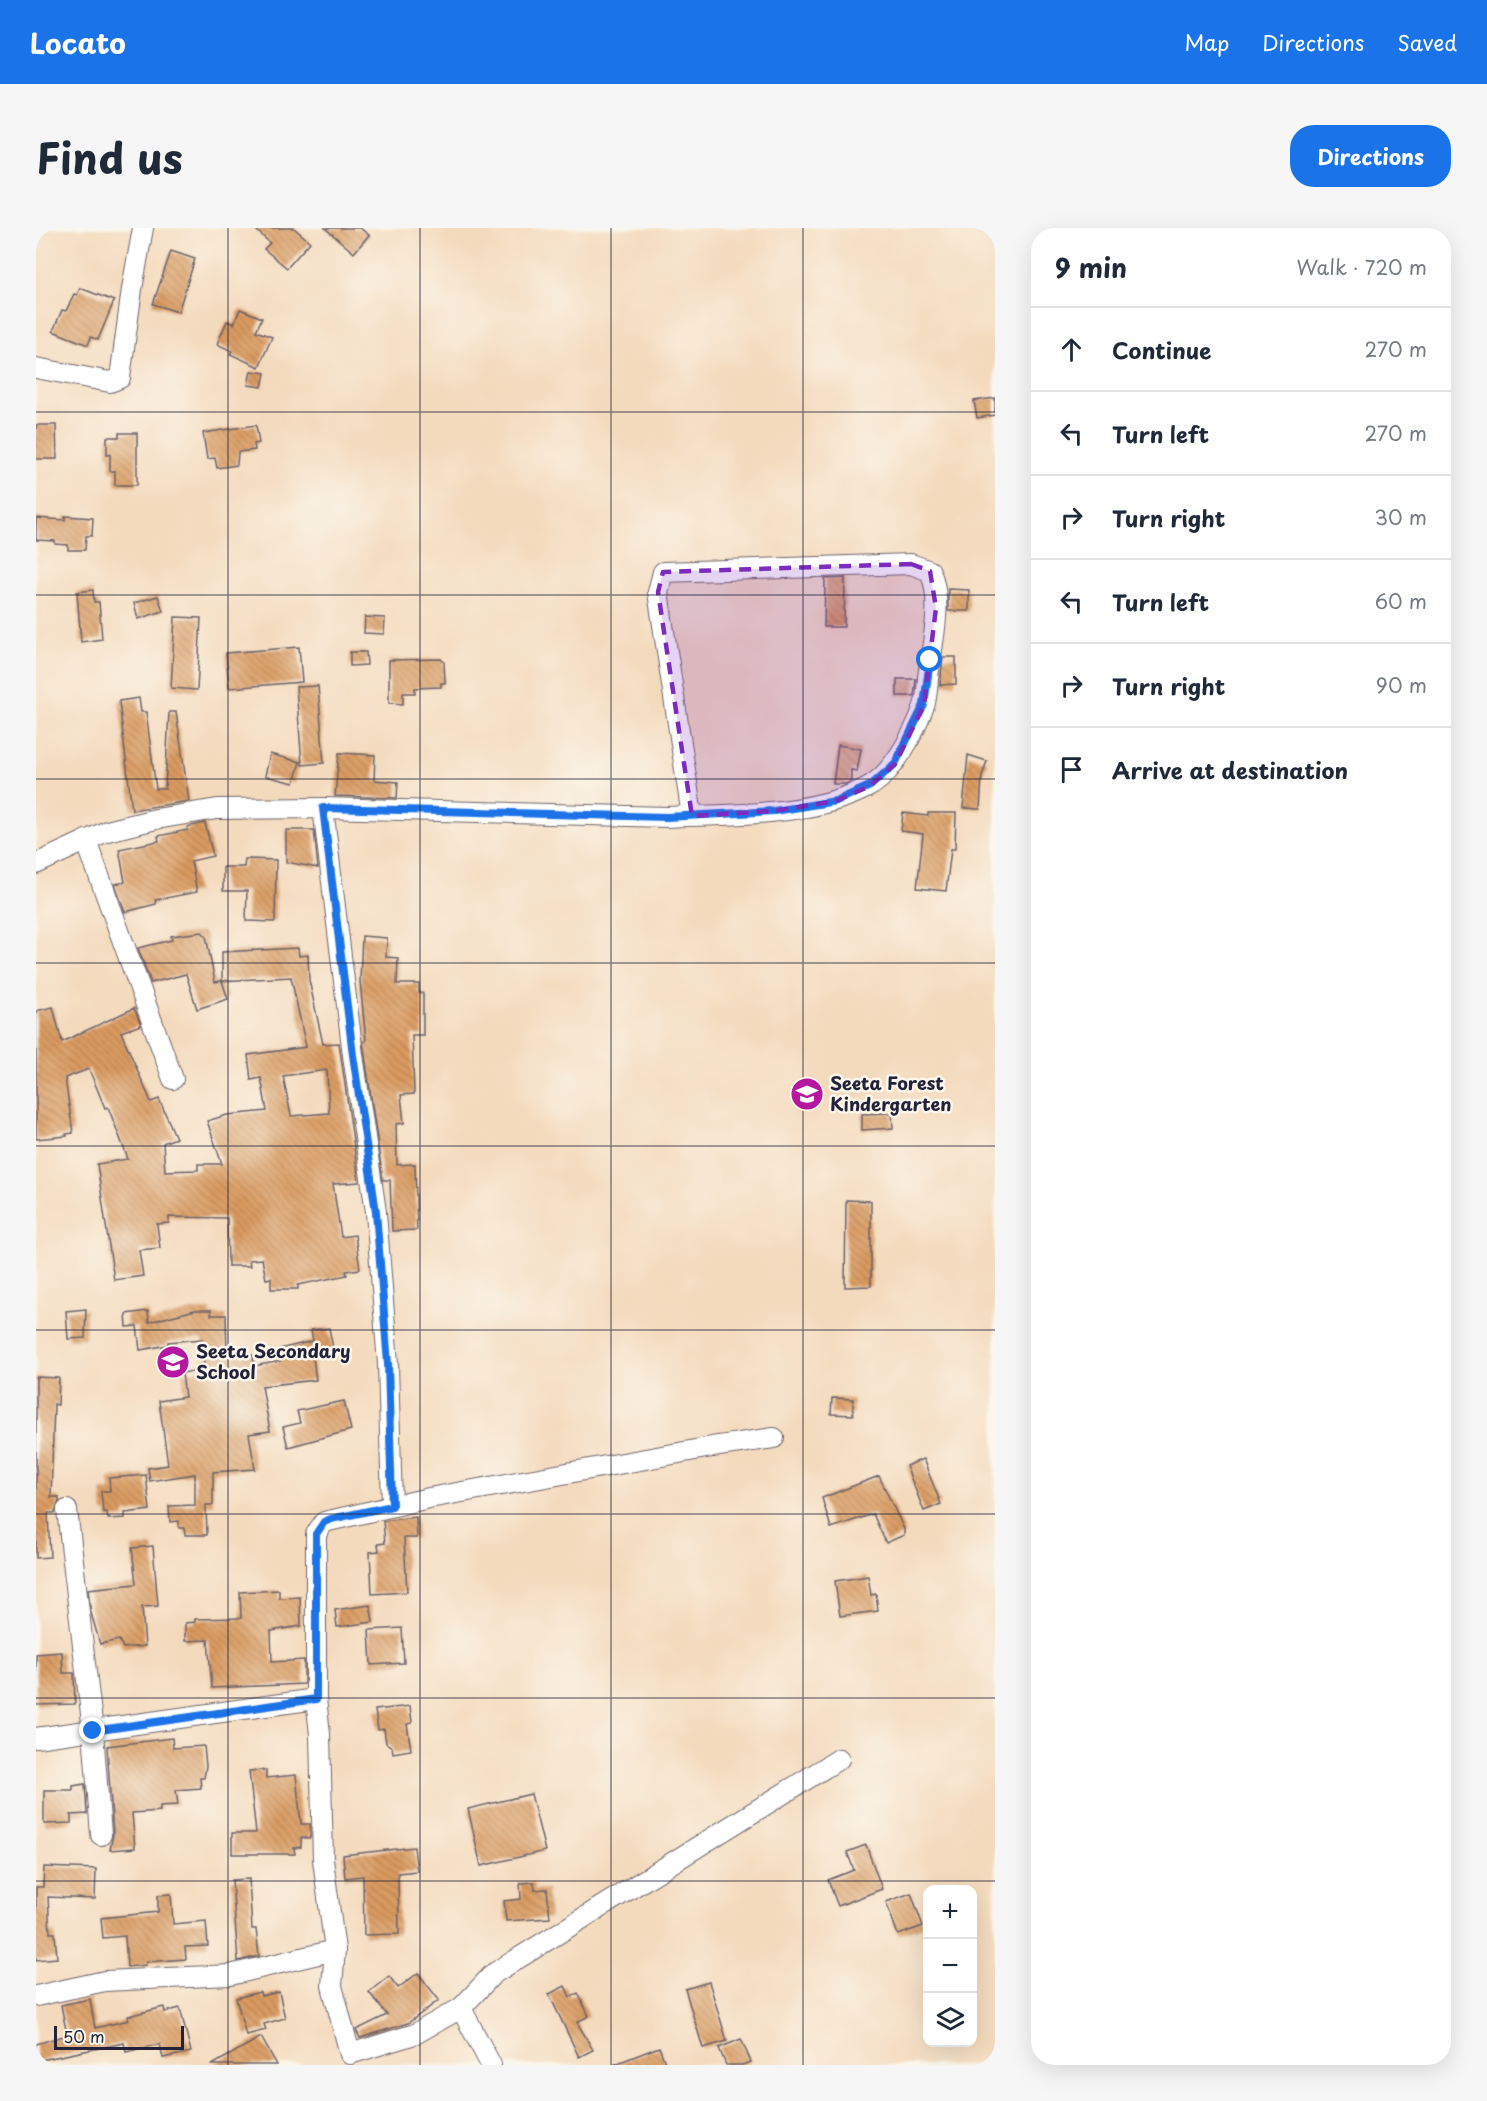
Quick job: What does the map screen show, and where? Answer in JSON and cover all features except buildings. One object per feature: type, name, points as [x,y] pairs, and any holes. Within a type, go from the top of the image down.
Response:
[{"type":"street","points":[[36,368],[110,382],[120,378],[143,228]]},
{"type":"street","points":[[36,864],[107,831],[156,819],[217,809],[323,808],[692,816],[774,811],[836,801],[870,786],[895,764],[924,705],[936,608],[936,584],[930,571],[911,564],[663,572],[658,592],[692,816]]},
{"type":"street","points":[[323,808],[353,1055],[376,1212],[388,1364],[392,1506]]},
{"type":"street","points":[[86,840],[173,1079]]},
{"type":"street","points":[[774,1438],[712,1447],[392,1506],[324,1522],[316,1534],[316,1699],[320,1734],[323,1860],[335,1950],[332,1986],[350,2054],[415,2034],[461,2008],[493,1974],[839,1759]]},
{"type":"street","points":[[67,1510],[93,1731],[101,1835]]},
{"type":"street","points":[[36,1738],[316,1699]]},
{"type":"street","points":[[36,1996],[105,1981],[231,1974],[335,1950]]},
{"type":"street","points":[[461,2008],[491,2065]]},
{"type":"highlighted area","points":[[911,564],[930,571],[936,608],[924,705],[895,764],[870,786],[836,801],[774,811],[692,816],[658,592],[663,572]]},
{"type":"place","name":"Seeta Forest Kindergarten","points":[[807,1094]]},
{"type":"place","name":"Seeta Secondary School","points":[[173,1362]]},
{"type":"route","points":[[93,1731],[252,1706],[316,1699],[316,1534],[324,1522],[331,1519],[392,1506],[388,1364],[376,1212],[353,1055],[323,808],[667,817],[774,811],[836,801],[870,786],[895,764],[924,705],[930,660]]}]
